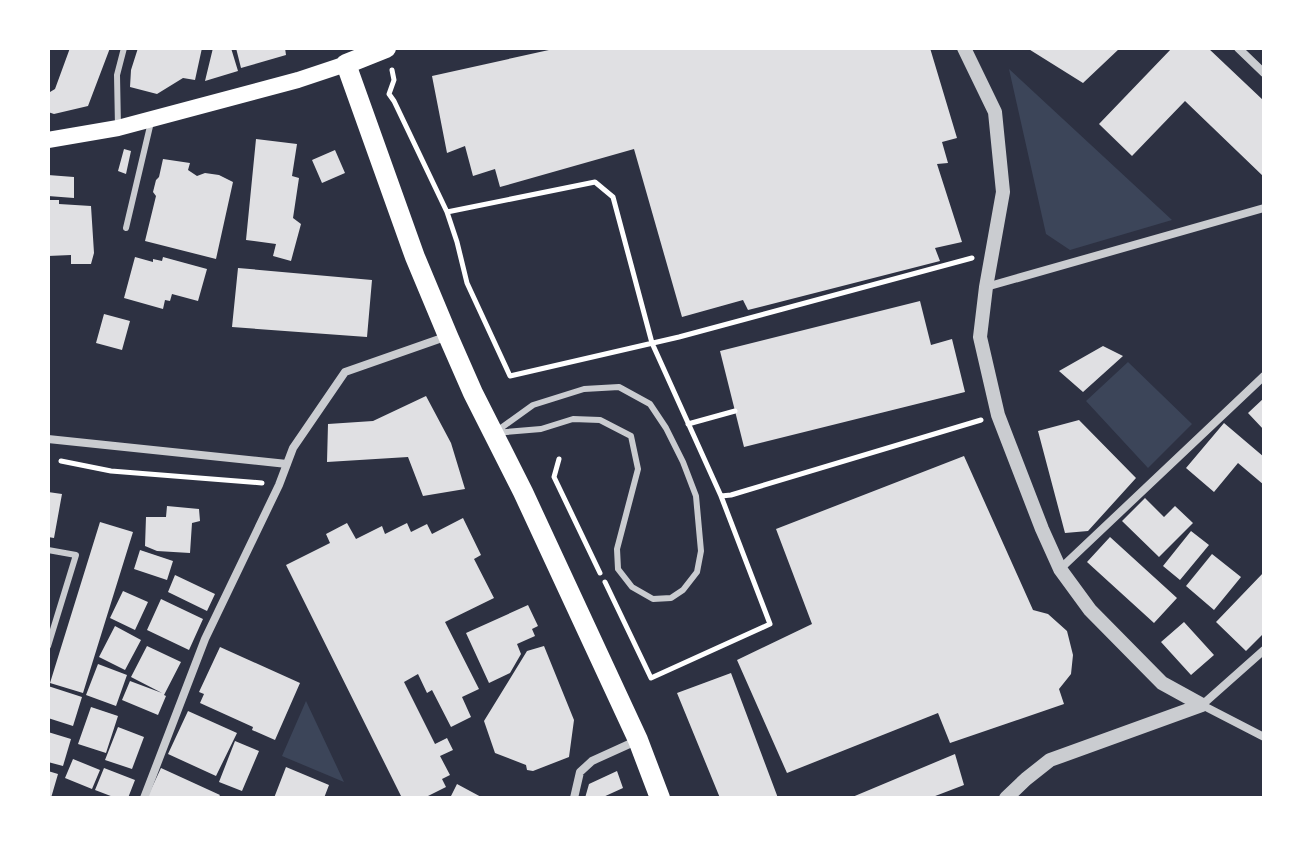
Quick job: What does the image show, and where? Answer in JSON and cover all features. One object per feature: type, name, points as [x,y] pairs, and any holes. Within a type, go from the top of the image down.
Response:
[{"type":"main road","points":[[48,140],[118,128],[298,80],[344,56],[386,48]]},
{"type":"main road","points":[[344,56],[415,257],[448,336],[638,740],[660,798]]},
{"type":"street","points":[[964,48],[995,112],[1003,192],[980,337],[998,415],[1042,529],[1060,569],[1090,610],[1162,683],[1264,737]]},
{"type":"street","points":[[1238,48],[1264,73]]},
{"type":"street","points":[[986,287],[1264,208]]},
{"type":"street","points":[[144,798],[205,639],[279,485],[293,448],[345,372],[448,336]]},
{"type":"street","points":[[1060,569],[1264,376]]},
{"type":"street","points":[[48,439],[287,464]]},
{"type":"street","points":[[1006,798],[1050,760],[1202,705],[1264,650]]},
{"type":"street","points":[[574,798],[580,772],[592,761],[638,740]]},
{"type":"lane","points":[[118,128],[117,75],[124,48]]},
{"type":"lane","points":[[126,228],[152,119]]},
{"type":"lane","points":[[619,387],[650,404],[666,428],[696,496],[701,551],[697,572],[683,590],[671,598],[653,599],[632,587],[618,569],[617,549],[638,469],[631,436],[600,420],[573,419],[541,429],[494,433],[533,405],[584,389],[619,387]]},
{"type":"lane","points":[[48,550],[76,555],[48,646]]},
{"type":"path","points":[[386,48],[394,80],[389,94],[447,212],[467,283],[510,376],[652,343],[993,253]]},
{"type":"path","points":[[447,212],[595,182],[613,197],[652,343],[721,496],[770,624],[651,678],[554,477],[559,459]]},
{"type":"path","points":[[688,424],[735,411]]},
{"type":"path","points":[[721,496],[998,415]]},
{"type":"path","points":[[48,458],[111,471],[279,485]]},
{"type":"shaded area","points":[[1009,69],[1172,220],[1070,250],[1046,234]]},
{"type":"shaded area","points":[[1128,362],[1192,424],[1148,468],[1086,401]]},
{"type":"shaded area","points":[[306,701],[344,782],[282,756]]},
{"type":"building","points":[[70,48],[110,48],[88,106],[54,114],[48,112],[48,98],[55,89]]},
{"type":"building","points":[[138,48],[202,48],[195,80],[183,78],[157,94],[130,87],[131,70]]},
{"type":"building","points":[[213,48],[231,48],[238,71],[205,81]]},
{"type":"building","points":[[236,48],[285,48],[286,55],[241,68]]},
{"type":"building","points":[[558,48],[930,48],[957,138],[942,142],[948,163],[937,164],[962,242],[935,248],[940,261],[748,310],[743,300],[682,317],[634,149],[500,187],[495,169],[473,176],[465,146],[447,153],[432,76]]},
{"type":"building","points":[[1027,48],[1120,48],[1083,83]]},
{"type":"building","points":[[1172,48],[1208,48],[1264,101],[1264,177],[1185,101],[1132,156],[1099,124]]},
{"type":"building","points":[[256,139],[297,144],[292,176],[299,178],[293,218],[301,224],[291,261],[273,256],[276,244],[246,240]]},
{"type":"building","points":[[124,149],[131,151],[126,174],[118,171]]},
{"type":"building","points":[[335,150],[345,173],[322,183],[312,160]]},
{"type":"building","points":[[163,159],[190,163],[188,170],[197,176],[205,173],[219,175],[233,182],[216,259],[145,241],[156,196],[153,192]]},
{"type":"building","points":[[48,175],[74,177],[74,198],[48,196]]},
{"type":"building","points":[[48,200],[59,200],[59,204],[91,206],[94,253],[91,264],[71,264],[71,255],[48,256]]},
{"type":"building","points":[[135,257],[153,262],[153,259],[162,261],[163,257],[207,269],[198,301],[172,294],[170,301],[165,300],[163,309],[124,298]]},
{"type":"building","points":[[238,268],[372,280],[367,337],[232,327]]},
{"type":"building","points":[[920,301],[931,345],[952,339],[965,392],[744,447],[720,351]]},
{"type":"building","points":[[104,314],[130,321],[122,350],[96,343]]},
{"type":"building","points":[[1103,346],[1123,356],[1083,392],[1059,371]]},
{"type":"building","points":[[426,396],[451,443],[465,489],[423,496],[408,457],[327,462],[328,424],[373,421]]},
{"type":"building","points":[[1264,398],[1264,430],[1248,413]]},
{"type":"building","points":[[1079,420],[1136,478],[1088,531],[1065,533],[1038,431]]},
{"type":"building","points":[[1224,423],[1264,457],[1264,485],[1238,463],[1214,492],[1186,468]]},
{"type":"building","points":[[964,456],[1033,610],[1048,614],[1067,631],[1073,655],[1071,674],[1059,689],[1064,704],[950,743],[938,713],[787,773],[737,660],[812,624],[776,529]]},
{"type":"building","points":[[48,492],[62,494],[54,538],[48,537]]},
{"type":"building","points":[[1145,498],[1164,517],[1175,506],[1193,523],[1159,557],[1122,521]]},
{"type":"building","points":[[167,506],[199,509],[200,521],[192,523],[190,553],[157,551],[145,546],[146,517],[166,517]]},
{"type":"building","points":[[463,518],[481,555],[474,559],[494,598],[445,622],[479,689],[462,697],[471,717],[451,727],[432,690],[427,693],[418,674],[404,682],[435,744],[447,738],[453,750],[440,756],[450,775],[442,779],[446,787],[424,798],[402,798],[286,565],[330,543],[326,534],[347,523],[356,539],[382,526],[385,534],[407,523],[411,532],[427,524],[432,534]]},
{"type":"building","points":[[100,522],[133,532],[83,693],[50,683]]},
{"type":"building","points":[[1191,531],[1209,545],[1180,580],[1163,566]]},
{"type":"building","points":[[1110,537],[1177,598],[1154,623],[1087,562]]},
{"type":"building","points":[[140,550],[173,561],[167,580],[134,569]]},
{"type":"building","points":[[1212,554],[1241,577],[1214,610],[1186,586]]},
{"type":"building","points":[[1264,572],[1264,633],[1246,651],[1216,622]]},
{"type":"building","points":[[175,575],[215,594],[207,611],[168,592]]},
{"type":"building","points":[[123,591],[148,602],[135,630],[110,618]]},
{"type":"building","points":[[161,599],[203,619],[189,650],[147,630]]},
{"type":"building","points":[[528,605],[538,626],[532,629],[535,636],[517,644],[521,654],[510,673],[489,683],[466,633]]},
{"type":"building","points":[[1184,622],[1214,655],[1191,675],[1161,642]]},
{"type":"building","points":[[115,626],[141,640],[125,670],[99,657]]},
{"type":"building","points":[[147,646],[181,662],[164,695],[158,715],[122,700],[130,681],[162,693],[131,677]]},
{"type":"building","points":[[544,646],[574,720],[569,757],[533,771],[527,770],[526,765],[495,753],[484,721],[527,651]]},
{"type":"building","points":[[220,647],[300,683],[275,740],[200,703],[204,694],[199,692]]},
{"type":"building","points":[[98,664],[127,675],[116,706],[86,695]]},
{"type":"building","points":[[731,673],[778,798],[720,798],[677,693]]},
{"type":"building","points":[[48,686],[82,697],[73,726],[48,718]]},
{"type":"building","points":[[91,707],[118,716],[106,753],[78,744]]},
{"type":"building","points":[[188,711],[237,733],[216,776],[168,754]]},
{"type":"building","points":[[118,727],[144,737],[132,769],[105,760]]},
{"type":"building","points":[[48,732],[71,739],[63,766],[48,762]]},
{"type":"building","points":[[235,741],[259,751],[242,791],[219,782]]},
{"type":"building","points":[[955,754],[964,785],[930,798],[850,798]]},
{"type":"building","points":[[73,759],[100,770],[92,789],[65,778]]},
{"type":"building","points":[[286,767],[329,785],[324,798],[274,798]]},
{"type":"building","points":[[104,768],[135,780],[128,798],[116,798],[95,790]]},
{"type":"building","points":[[161,768],[220,795],[218,798],[148,796]]},
{"type":"building","points":[[48,771],[58,774],[51,798],[48,798]]},
{"type":"building","points":[[617,771],[623,788],[601,798],[585,798],[589,784]]},
{"type":"building","points":[[457,784],[483,798],[450,798]]}]
